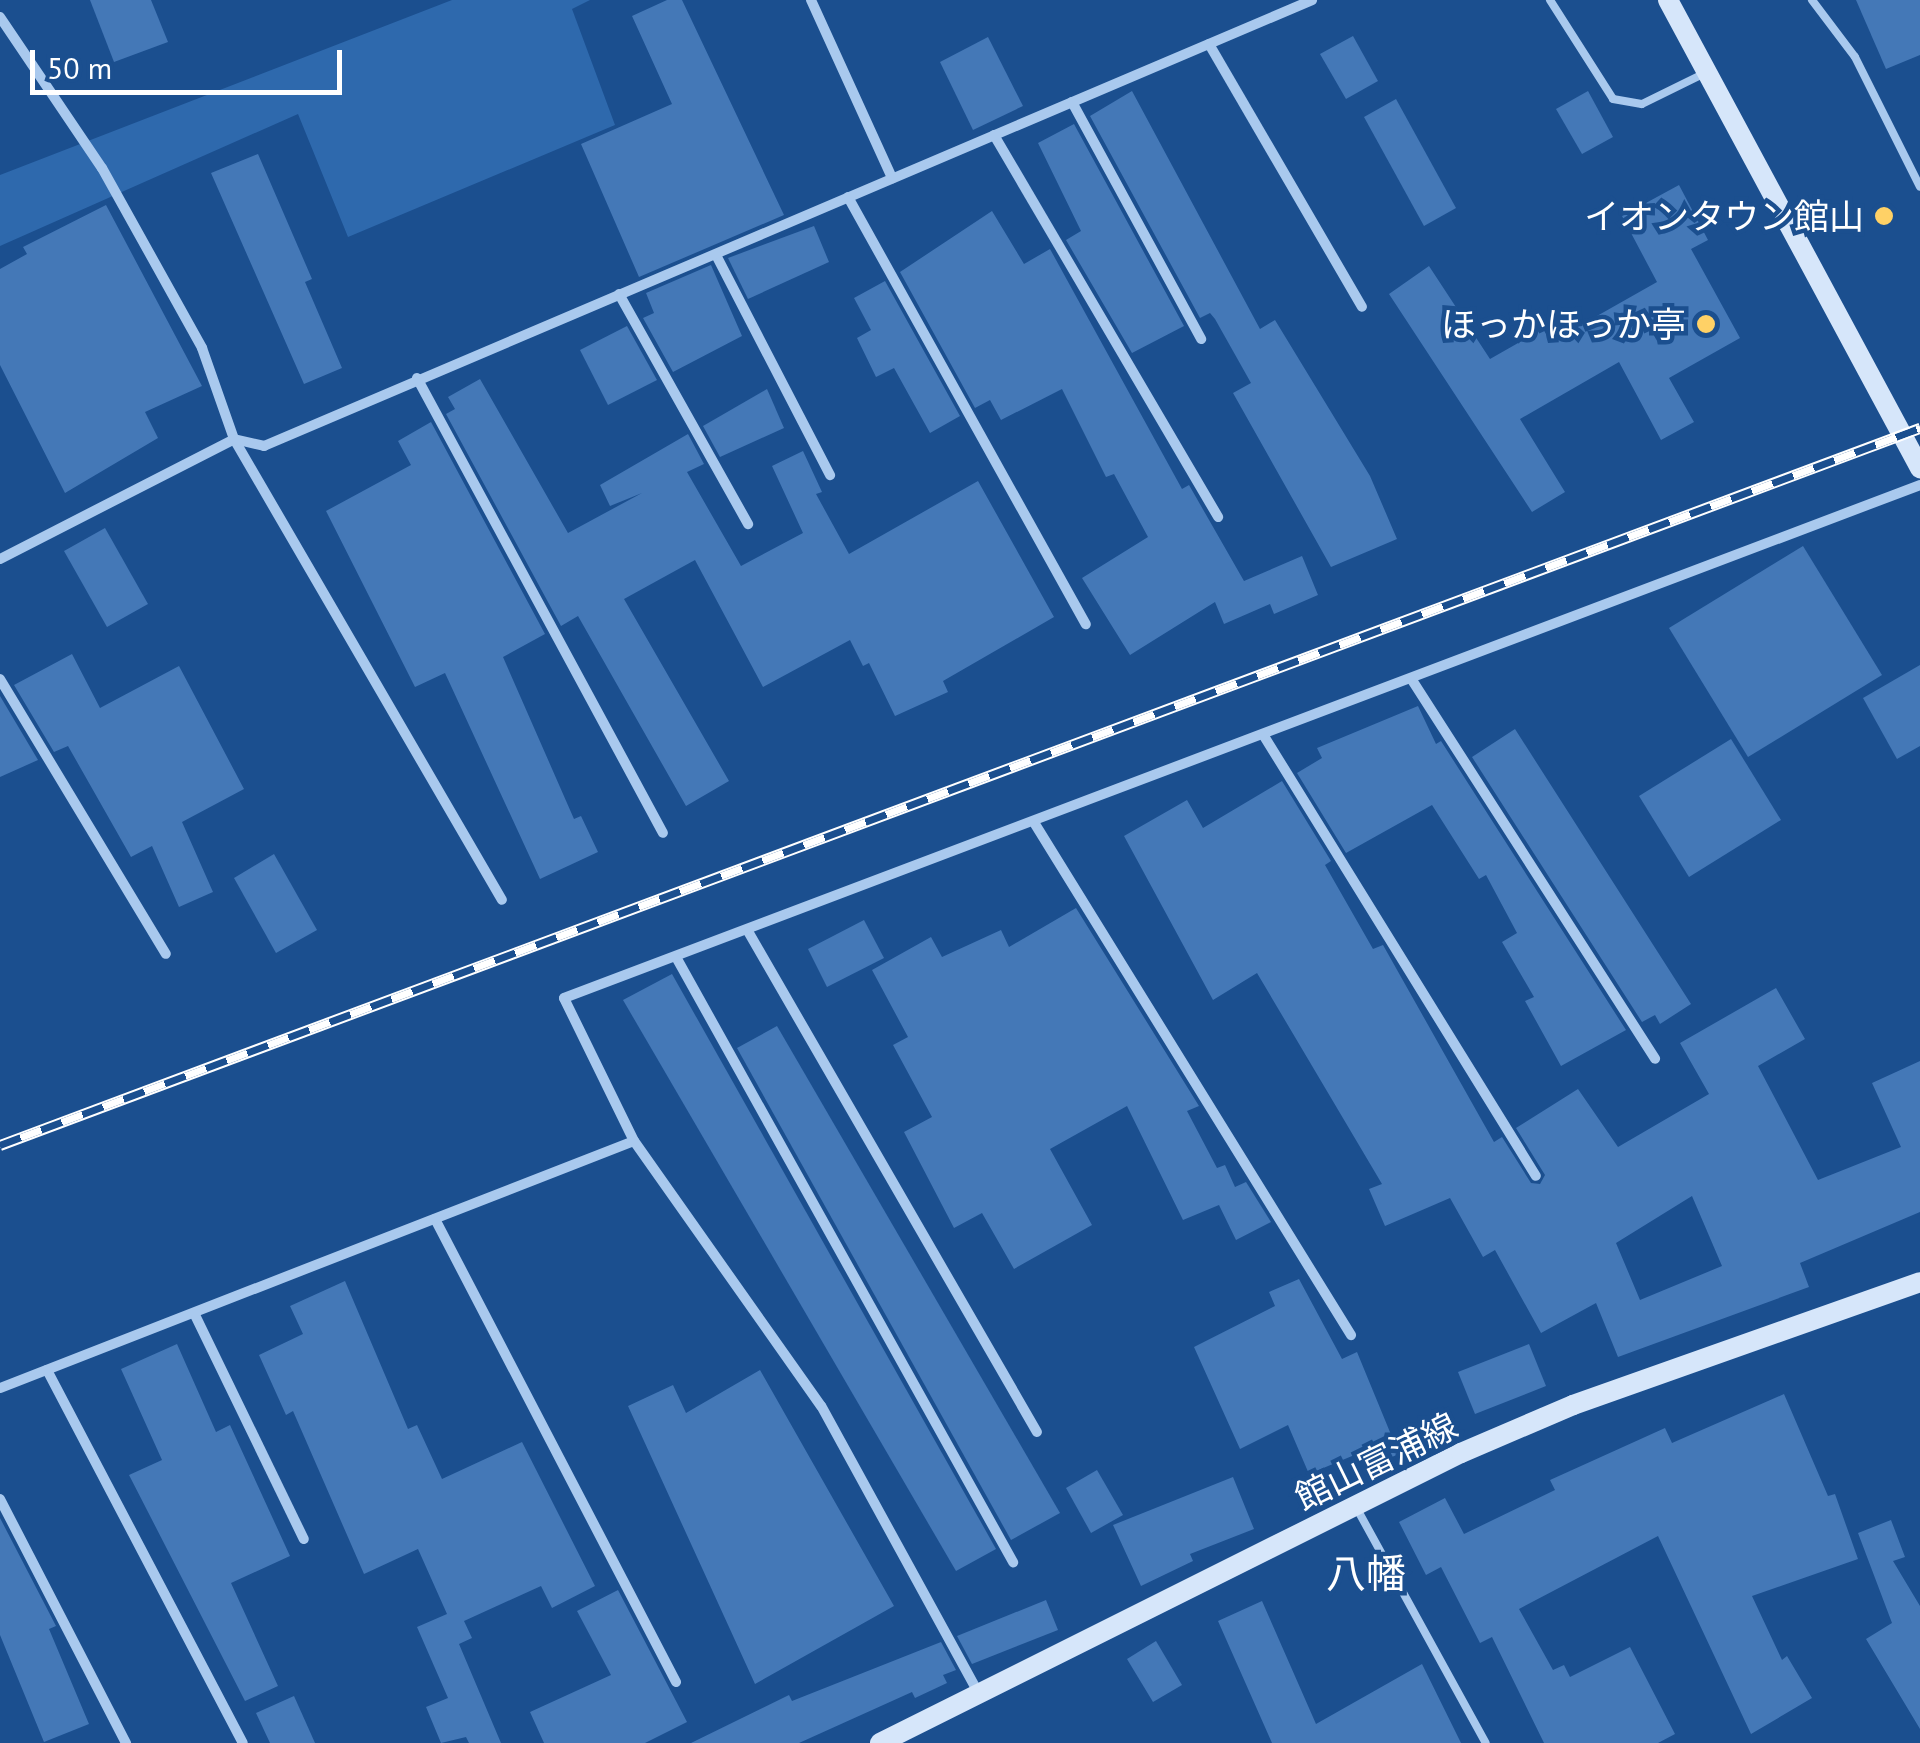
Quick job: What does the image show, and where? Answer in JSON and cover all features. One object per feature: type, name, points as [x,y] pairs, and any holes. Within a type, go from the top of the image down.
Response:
[{"type":"main road","points":[[1668,0],[1920,468]]},
{"type":"main road","name":"館山富浦線","points":[[880,1743],[1356,1507],[1574,1405],[1920,1282]]},
{"type":"street","points":[[810,0],[892,178]]},
{"type":"street","points":[[0,558],[234,440],[264,446],[1312,0]]},
{"type":"street","points":[[0,17],[102,168],[193,332],[234,440],[502,900]]},
{"type":"street","points":[[1210,44],[1362,308]]},
{"type":"street","points":[[1072,102],[1201,339]]},
{"type":"street","points":[[994,135],[1218,517]]},
{"type":"street","points":[[848,197],[1086,624]]},
{"type":"street","points":[[716,255],[830,475]]},
{"type":"street","points":[[619,294],[748,524]]},
{"type":"street","points":[[417,378],[663,833]]},
{"type":"street","points":[[979,1694],[821,1406],[634,1142],[564,998],[750,933],[1920,485]]},
{"type":"street","points":[[0,680],[166,954]]},
{"type":"street","points":[[1412,680],[1656,1058]]},
{"type":"street","points":[[1264,736],[1536,1176]]},
{"type":"street","points":[[1035,824],[1351,1335]]},
{"type":"street","points":[[750,933],[1037,1432]]},
{"type":"street","points":[[676,958],[1013,1562]]},
{"type":"street","points":[[0,1388],[634,1142]]},
{"type":"street","points":[[435,1219],[676,1682]]},
{"type":"street","points":[[195,1315],[304,1540]]},
{"type":"street","points":[[47,1370],[243,1743]]},
{"type":"street","points":[[0,1499],[126,1743]]},
{"type":"lane","points":[[1550,0],[1613,100],[1642,104],[1708,72]]},
{"type":"lane","points":[[1812,0],[1854,56],[1920,188]]},
{"type":"lane","points":[[1356,1507],[1486,1743]]},
{"type":"shaded area","points":[[452,0],[590,0],[572,9],[615,125],[348,237],[298,114],[0,246],[0,175]]},
{"type":"building","points":[[90,0],[151,0],[168,42],[114,62]]},
{"type":"building","points":[[667,0],[682,0],[784,215],[639,277],[581,144],[672,104],[632,16]]},
{"type":"building","points":[[1856,0],[1920,0],[1920,55],[1886,69]]},
{"type":"building","points":[[1353,36],[1378,81],[1346,99],[1320,54]]},
{"type":"building","points":[[988,37],[1023,106],[973,130],[940,62]]},
{"type":"building","points":[[1132,91],[1260,329],[1275,320],[1370,476],[1397,539],[1331,567],[1233,393],[1251,383],[1215,319],[1210,313],[1200,318],[1090,116]]},
{"type":"building","points":[[1588,91],[1613,137],[1582,154],[1556,109]]},
{"type":"building","points":[[1396,99],[1456,208],[1424,226],[1364,117]]},
{"type":"building","points":[[1074,124],[1184,326],[1132,353],[1066,240],[1081,231],[1038,143]]},
{"type":"building","points":[[258,154],[312,279],[305,282],[342,368],[304,384],[211,173]]},
{"type":"building","points":[[1679,185],[1708,240],[1691,249],[1740,338],[1669,378],[1694,422],[1661,440],[1619,362],[1520,419],[1565,492],[1532,512],[1389,294],[1429,266],[1490,359],[1543,329],[1551,342],[1657,282],[1622,216]]},
{"type":"building","points":[[106,205],[202,386],[145,412],[158,438],[65,493],[0,365],[0,269],[27,254],[23,247]]},
{"type":"building","points":[[992,211],[1024,264],[1050,249],[1182,489],[1189,485],[1244,581],[1302,556],[1318,595],[1274,614],[1270,604],[1224,624],[1215,602],[1130,655],[1082,578],[1148,537],[1114,474],[1106,477],[1062,389],[1001,420],[990,400],[975,408],[900,272]]},
{"type":"building","points":[[814,226],[829,262],[748,299],[728,258]]},
{"type":"building","points":[[711,265],[742,336],[673,372],[643,318],[654,313],[646,293]]},
{"type":"building","points":[[885,281],[960,416],[930,433],[894,368],[876,377],[857,338],[871,330],[854,298]]},
{"type":"building","points":[[627,326],[657,380],[608,405],[580,350]]},
{"type":"building","points":[[480,379],[568,533],[642,493],[610,506],[600,485],[688,434],[704,464],[687,472],[741,566],[803,533],[772,466],[803,451],[822,492],[816,494],[849,554],[978,481],[1054,617],[943,681],[948,692],[895,716],[869,663],[863,666],[850,640],[763,687],[695,560],[624,599],[729,781],[686,806],[578,616],[561,626],[446,414],[455,409],[448,397]]},
{"type":"building","points":[[767,389],[784,428],[720,457],[703,426]]},
{"type":"building","points":[[431,422],[545,634],[503,657],[574,819],[581,816],[598,852],[540,879],[445,673],[415,687],[326,511],[411,465],[398,441]]},
{"type":"building","points":[[105,528],[148,604],[107,627],[64,551]]},
{"type":"building","points":[[1803,546],[1882,675],[1748,757],[1669,628]]},
{"type":"building","points":[[72,654],[100,708],[179,666],[244,789],[182,822],[213,892],[179,907],[152,846],[131,857],[68,746],[54,752],[14,685]]},
{"type":"building","points":[[1920,665],[1920,746],[1897,759],[1863,698]]},
{"type":"building","points":[[0,696],[38,760],[0,777]]},
{"type":"building","points":[[1418,706],[1436,744],[1441,741],[1626,1030],[1561,1066],[1525,1001],[1534,997],[1502,942],[1517,933],[1486,875],[1479,879],[1432,805],[1346,853],[1297,773],[1322,758],[1317,748]]},
{"type":"building","points":[[1515,729],[1691,1004],[1660,1024],[1655,1015],[1642,1022],[1472,757]]},
{"type":"building","points":[[1731,739],[1781,820],[1689,877],[1639,796]]},
{"type":"building","points":[[1282,781],[1331,861],[1325,865],[1373,949],[1383,945],[1494,1142],[1502,1137],[1531,1183],[1540,1184],[1545,1175],[1516,1128],[1578,1089],[1618,1147],[1709,1094],[1680,1043],[1776,988],[1805,1039],[1758,1066],[1818,1180],[1901,1147],[1872,1083],[1920,1061],[1920,1212],[1800,1263],[1809,1287],[1618,1357],[1596,1303],[1541,1333],[1495,1250],[1483,1257],[1450,1198],[1385,1226],[1369,1189],[1382,1184],[1257,973],[1213,1000],[1124,836],[1187,800],[1203,828]],"holes":[[[1692,1196],[1722,1266],[1640,1300],[1616,1243]]]},
{"type":"building","points":[[274,854],[317,930],[276,953],[234,878]]},
{"type":"building","points":[[1076,908],[1199,1106],[1187,1111],[1217,1168],[1225,1165],[1235,1187],[1246,1182],[1271,1222],[1236,1240],[1219,1205],[1183,1220],[1127,1106],[1050,1149],[1092,1225],[1014,1269],[982,1213],[954,1228],[904,1132],[932,1117],[893,1045],[908,1037],[872,970],[931,937],[942,957],[1001,930],[1009,947]]},
{"type":"building","points":[[864,920],[884,958],[827,987],[808,949]]},
{"type":"building","points":[[672,974],[996,1549],[956,1571],[623,1000]]},
{"type":"building","points":[[777,1026],[1060,1513],[1011,1540],[737,1048]]},
{"type":"building","points":[[1299,1279],[1342,1359],[1357,1352],[1399,1454],[1370,1466],[1364,1451],[1309,1474],[1288,1425],[1240,1449],[1194,1347],[1275,1306],[1269,1292]]},
{"type":"building","points":[[345,1281],[408,1429],[417,1425],[442,1479],[522,1442],[595,1586],[552,1608],[541,1586],[464,1621],[472,1638],[459,1644],[501,1743],[469,1743],[466,1737],[441,1743],[426,1707],[448,1698],[417,1627],[447,1614],[418,1549],[364,1574],[293,1411],[286,1415],[259,1355],[303,1334],[290,1306]]},
{"type":"building","points":[[177,1344],[216,1432],[230,1425],[290,1556],[231,1583],[278,1686],[245,1701],[129,1475],[162,1460],[121,1369]]},
{"type":"building","points":[[1529,1344],[1546,1386],[1475,1414],[1458,1372]]},
{"type":"building","points":[[760,1370],[894,1606],[755,1684],[628,1406],[673,1385],[686,1413]]},
{"type":"building","points":[[1784,1394],[1828,1496],[1835,1494],[1858,1559],[1752,1596],[1782,1660],[1787,1656],[1812,1698],[1751,1734],[1658,1536],[1519,1609],[1553,1670],[1564,1665],[1570,1677],[1630,1647],[1675,1734],[1658,1743],[1544,1743],[1492,1637],[1480,1643],[1441,1567],[1426,1575],[1399,1522],[1445,1498],[1464,1534],[1555,1490],[1550,1480],[1665,1428],[1672,1443]]},
{"type":"building","points":[[1097,1470],[1123,1515],[1091,1533],[1066,1488]]},
{"type":"building","points":[[1233,1477],[1254,1529],[1190,1554],[1193,1561],[1141,1586],[1113,1525]]},
{"type":"building","points":[[0,1518],[56,1626],[49,1629],[89,1724],[44,1742],[0,1635]]},
{"type":"building","points":[[1891,1520],[1905,1557],[1893,1561],[1920,1606],[1920,1729],[1866,1639],[1892,1623],[1858,1533]]},
{"type":"building","points":[[618,1590],[687,1722],[645,1743],[544,1743],[530,1712],[611,1675],[577,1611]]},
{"type":"building","points":[[1046,1600],[1058,1630],[972,1664],[957,1636]]},
{"type":"building","points":[[1262,1601],[1316,1724],[1422,1664],[1461,1743],[1272,1743],[1218,1621]]},
{"type":"building","points":[[1156,1641],[1182,1685],[1153,1702],[1127,1659]]},
{"type":"building","points":[[941,1642],[956,1670],[943,1675],[947,1683],[915,1698],[912,1692],[799,1743],[691,1743],[789,1695],[792,1701]]},
{"type":"building","points":[[294,1696],[315,1743],[270,1743],[256,1713]]},
{"type":"railway","points":[[0,1145],[1920,428]]},
{"type":"place","name":"イオンタウン館山","points":[[1884,216]]},
{"type":"place","name":"ほっかほっか亭","points":[[1706,324]]},
{"type":"district","name":"八幡","points":[[1366,1573]]}]
